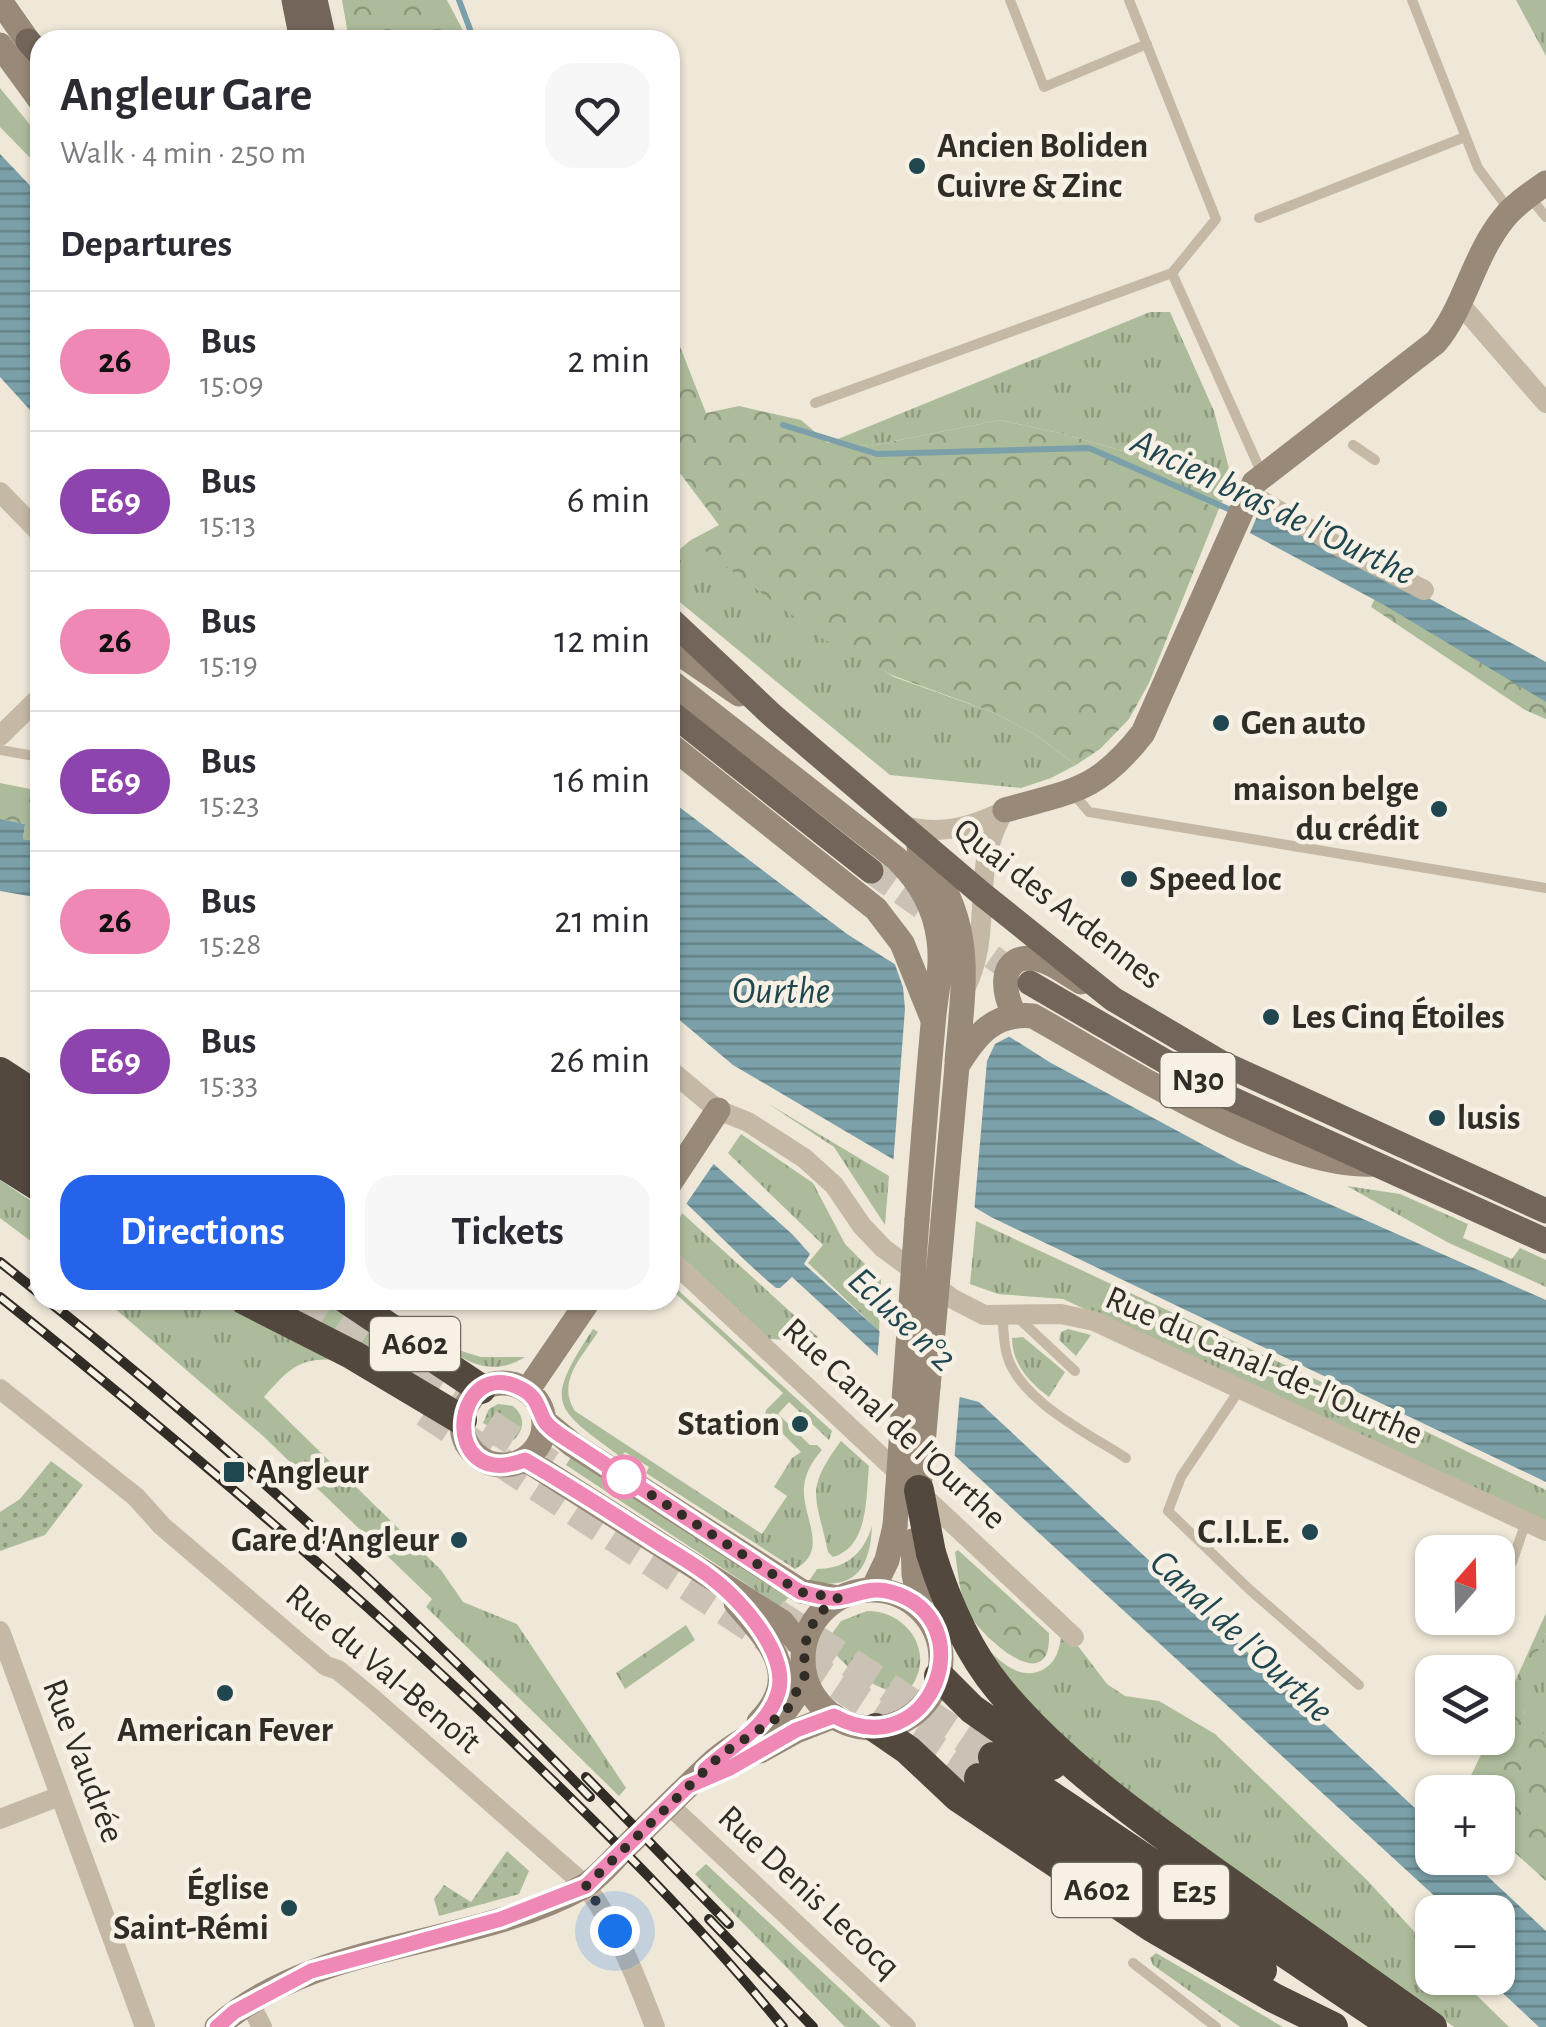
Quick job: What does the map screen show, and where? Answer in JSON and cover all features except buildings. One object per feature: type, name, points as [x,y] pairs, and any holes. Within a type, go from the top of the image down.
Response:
[{"type":"highway","points":[[0,1072],[30,1092]]},
{"type":"highway","points":[[0,1102],[30,1122]]},
{"type":"highway","points":[[0,1132],[30,1152]]},
{"type":"highway","points":[[0,1162],[30,1182]]},
{"type":"highway","name":"A602","points":[[265,1310],[354,1355],[462,1420]]},
{"type":"highway","name":"A602","points":[[363,1310],[481,1389]]},
{"type":"highway","name":"A602","points":[[919,1490],[913,1540],[968,1645],[1026,1720],[1123,1806],[1432,2027]]},
{"type":"highway","name":"A602","points":[[940,1676],[972,1709],[1092,1792],[1123,1806]]},
{"type":"highway","name":"A602","points":[[876,1728],[908,1750],[958,1796],[1152,1927],[1274,1998],[1333,2027]]},
{"type":"highway","name":"E25","points":[[1347,2027],[986,1767],[1396,2027]]},
{"type":"main road","points":[[294,0],[300,30]]},
{"type":"main road","points":[[315,0],[322,30]]},
{"type":"main road","points":[[0,1],[30,43]]},
{"type":"main road","points":[[0,45],[30,86]]},
{"type":"main road","points":[[1005,810],[1072,792],[1112,770],[1143,733],[1252,489],[1336,431],[1436,342],[1454,320],[1488,241],[1529,197]]},
{"type":"main road","points":[[680,628],[773,716]]},
{"type":"main road","name":"Quai des Ardennes","points":[[680,654],[773,716],[1113,1000],[1220,1062],[1546,1211]]},
{"type":"main road","points":[[680,689],[914,876],[934,914],[940,939],[933,1020],[913,1540],[914,1574],[922,1610],[939,1640],[940,1676],[931,1696],[898,1723],[876,1728],[847,1723],[834,1716],[811,1691],[805,1675],[804,1648],[816,1620],[838,1598]]},
{"type":"main road","points":[[680,720],[871,870]]},
{"type":"main road","points":[[680,752],[876,909],[902,943],[933,1020]]},
{"type":"main road","points":[[904,826],[938,872],[956,910],[963,946],[963,993],[919,1490]]},
{"type":"main road","points":[[1014,1014],[1005,975],[1012,964],[1028,958],[1044,962],[1113,1000]]},
{"type":"main road","name":"Quai des Ardennes","points":[[1030,984],[1223,1095],[1546,1241]]},
{"type":"main road","points":[[957,1066],[984,1030],[1014,1014],[1033,1016],[1233,1126],[1314,1158],[1349,1165],[1373,1164]]},
{"type":"main road","points":[[680,1169],[718,1110]]},
{"type":"main road","points":[[527,1391],[582,1310]]},
{"type":"main road","points":[[512,1384],[527,1391],[542,1410],[543,1436],[525,1460],[495,1465],[481,1460],[470,1449],[463,1435],[462,1420],[468,1402],[481,1389],[512,1384]]},
{"type":"main road","points":[[544,1422],[800,1592],[838,1598],[873,1589],[907,1599],[922,1610]]},
{"type":"main road","points":[[525,1460],[782,1622],[804,1648]]},
{"type":"main road","points":[[873,1589],[887,1560],[913,1540]]},
{"type":"main road","points":[[716,1580],[767,1640],[777,1656],[781,1674],[774,1703],[744,1741]]},
{"type":"main road","points":[[217,2027],[234,2012],[256,2015],[311,1971],[501,1919],[586,1886],[722,1754],[786,1712],[805,1675]]},
{"type":"main road","points":[[688,1786],[730,1768],[796,1730],[834,1716]]},
{"type":"street","points":[[1461,304],[1546,403]]},
{"type":"street","points":[[1252,489],[1338,546],[1424,590]]},
{"type":"street","points":[[0,492],[30,524]]},
{"type":"street","points":[[0,736],[30,707]]},
{"type":"street","points":[[904,826],[952,832],[1005,810]]},
{"type":"street","points":[[963,993],[976,968],[986,852],[1005,810]]},
{"type":"street","name":"Rue du Canal-de-l'Ourthe","points":[[680,1078],[718,1110],[748,1122],[804,1158],[834,1185],[862,1226],[906,1267],[953,1299],[984,1315],[1062,1314],[1094,1321],[1546,1531]]},
{"type":"street","name":"Rue Canal de l'Ourthe","points":[[680,1268],[1074,1637]]},
{"type":"street","name":"Rue du Val-Benoît","points":[[0,1389],[136,1497],[162,1526],[326,1666],[338,1670],[372,1698],[586,1886],[627,1953],[655,2027]]},
{"type":"street","name":"Rue Vaudrée","points":[[0,1632],[145,2027]]},
{"type":"street","points":[[0,1818],[60,1796]]},
{"type":"street","name":"Rue Denis Lecocq","points":[[669,1804],[906,2027]]},
{"type":"lane","points":[[1010,0],[1044,87],[1147,44]]},
{"type":"lane","points":[[815,403],[1172,273],[1216,218],[1129,0]]},
{"type":"lane","points":[[1412,0],[1478,168],[1529,197],[1546,217]]},
{"type":"lane","points":[[1258,218],[1465,137]]},
{"type":"lane","points":[[1172,273],[1252,489]]},
{"type":"lane","points":[[1352,445],[1374,460]]},
{"type":"lane","points":[[0,750],[30,755]]},
{"type":"lane","points":[[1072,792],[1089,812],[1546,888]]},
{"type":"lane","points":[[1008,1315],[1075,1371]]},
{"type":"lane","points":[[1008,1315],[1007,1355],[1023,1385],[1052,1410],[1126,1458]]},
{"type":"lane","points":[[1240,1389],[1181,1477],[1168,1511],[1250,1590],[1359,1685]]},
{"type":"lane","points":[[1515,1553],[1526,1522]]},
{"type":"lane","points":[[1133,1963],[1216,2027]]},
{"type":"green space","points":[[342,0],[447,0],[463,30],[347,30]]},
{"type":"green space","points":[[1516,0],[1546,0],[1546,56]]},
{"type":"green space","points":[[0,88],[30,125],[30,158],[0,127]]},
{"type":"green space","points":[[1150,312],[1170,312],[1214,411],[1232,480],[1218,511],[1130,453],[1000,420],[870,446],[828,443]]},
{"type":"green space","points":[[680,347],[706,413],[739,406],[801,420],[828,443],[870,446],[1000,420],[1130,453],[1218,511],[1149,683],[1129,719],[1100,749],[1076,765],[1036,735],[995,713],[894,676],[823,639],[691,540],[719,525],[680,473]]},
{"type":"green space","points":[[691,540],[894,677],[995,713],[1036,735],[1076,765],[1021,788],[890,775],[680,602],[680,549]]},
{"type":"green space","points":[[1383,580],[1546,665],[1546,719],[1525,710],[1371,607]]},
{"type":"green space","points":[[0,783],[30,789],[30,840],[23,839],[25,824],[0,819]]},
{"type":"green space","points":[[767,1103],[889,1176],[885,1225],[834,1147]]},
{"type":"green space","points":[[741,1134],[813,1183],[845,1244],[881,1280],[879,1331],[808,1263],[823,1245],[728,1153]]},
{"type":"green space","points":[[0,1180],[30,1200],[30,1240],[0,1218]]},
{"type":"green space","points":[[1347,1186],[1400,1194],[1468,1224],[1463,1238],[1512,1259],[1520,1248],[1546,1260],[1546,1287],[1447,1242]]},
{"type":"green space","points":[[682,1213],[818,1337],[810,1341],[769,1339],[680,1256]]},
{"type":"green space","points":[[976,1221],[1546,1490],[1546,1525],[1063,1299],[998,1294],[970,1284]]},
{"type":"green space","points":[[680,1292],[832,1431],[829,1440],[789,1402],[778,1414],[810,1445],[822,1450],[810,1467],[804,1487],[812,1532],[811,1553],[795,1569],[646,1473],[649,1467],[625,1452],[621,1457],[569,1414],[562,1389],[593,1329],[598,1332],[570,1380],[568,1390],[575,1411],[762,1534],[787,1496],[774,1487],[792,1458],[801,1452],[765,1416],[783,1393],[680,1298]]},
{"type":"green space","points":[[117,1310],[240,1310],[338,1360],[296,1367],[264,1397],[441,1570],[463,1602],[517,1624],[626,1788],[619,1796],[426,1607],[432,1599],[263,1436]]},
{"type":"green space","points":[[282,1310],[349,1310],[434,1365],[423,1380]]},
{"type":"green space","points":[[1068,1329],[1091,1335],[1076,1356],[1059,1340],[1061,1332]]},
{"type":"green space","points":[[1023,1337],[1065,1372],[1049,1397],[1029,1379],[1015,1356],[1012,1338]]},
{"type":"green space","points":[[458,1350],[481,1357],[525,1357],[489,1367],[454,1353]]},
{"type":"green space","points":[[498,1404],[513,1406],[520,1414],[522,1427],[514,1440],[483,1423],[489,1409]]},
{"type":"green space","points":[[841,1441],[869,1466],[859,1532],[845,1551],[833,1557],[828,1552],[816,1494],[822,1471]]},
{"type":"green space","points":[[573,1454],[790,1595],[781,1607],[566,1465]]},
{"type":"green space","points":[[51,1461],[83,1485],[45,1535],[0,1551],[0,1512],[20,1499]]},
{"type":"green space","points":[[872,1526],[868,1555],[857,1574],[838,1583],[809,1581],[817,1569],[837,1566],[852,1558]]},
{"type":"green space","points":[[958,1550],[1049,1633],[1047,1653],[1040,1662],[1015,1658],[977,1625],[961,1592],[955,1552]]},
{"type":"green space","points":[[867,1611],[897,1619],[916,1641],[919,1668],[904,1695],[860,1676],[826,1642],[841,1621]]},
{"type":"green space","points":[[1546,1613],[1546,1633],[1522,1694],[1524,1713],[1546,1737],[1546,1881],[1515,1853],[1515,1775],[1471,1775],[1481,1755],[1515,1755],[1515,1681]]},
{"type":"green space","points":[[686,1625],[695,1640],[625,1689],[616,1673]]},
{"type":"green space","points":[[970,1630],[1003,1663],[1023,1673],[1044,1669],[1052,1662],[1061,1634],[1075,1642],[1107,1684],[1125,1696],[1159,1701],[1215,1734],[1368,1881],[1415,1932],[1415,1995],[1476,1995],[1509,2027],[1454,2027],[1126,1793],[1018,1701]]},
{"type":"green space","points":[[1546,1633],[1546,1737],[1524,1712],[1522,1692]]},
{"type":"green space","points":[[507,1851],[529,1871],[519,1894],[439,1916],[434,1899],[444,1885],[471,1902]]},
{"type":"green space","points":[[706,1864],[881,2027],[845,2027],[695,1874]]},
{"type":"green space","points":[[1156,1953],[1283,2027],[1240,2027],[1153,1965],[1150,1958]]},
{"type":"water","points":[[0,154],[30,186],[30,410],[0,377]]},
{"type":"water","points":[[1261,507],[1546,662],[1546,702],[1384,605],[1250,533]]},
{"type":"water","name":"Ourthe","points":[[680,808],[847,934],[1051,1063],[1239,1164],[1546,1300],[1546,1482],[991,1217],[733,1065],[680,1020]]},
{"type":"water","points":[[0,819],[25,824],[23,839],[30,840],[30,896],[0,891]]},
{"type":"water","name":"Canal de l'Ourthe","points":[[680,1134],[792,1234],[810,1254],[804,1264],[957,1400],[960,1397],[979,1402],[1415,1808],[1415,1875],[1486,1875],[1508,1895],[1433,1895],[942,1444],[952,1424],[792,1277],[776,1288],[680,1198]]},
{"type":"water","name":"Canal de l'Ourthe","points":[[1515,1902],[1546,1931],[1546,2027],[1539,2027],[1505,1995],[1515,1995]]},
{"type":"pier","points":[[892,956],[1014,1034],[995,1044],[987,1061],[974,1213],[893,1165],[905,1009],[903,987]]},
{"type":"pier","points":[[680,1127],[717,1159],[684,1207],[680,1204]]},
{"type":"pier","points":[[880,1327],[956,1393],[960,1392],[954,1462],[937,1445],[946,1426],[877,1362]]},
{"type":"waterway","points":[[459,0],[470,30]]},
{"type":"waterway","name":"Ancien bras de l'Ourthe","points":[[783,425],[877,454],[1089,448],[1233,511]]},
{"type":"tunnel","points":[[871,871],[1026,981]]},
{"type":"tunnel","points":[[315,1310],[557,1469]]},
{"type":"tunnel","points":[[425,1412],[979,1778]]},
{"type":"tunnel","points":[[775,1613],[993,1757]]},
{"type":"railway","points":[[0,1262],[30,1286]]},
{"type":"railway","points":[[0,1297],[260,1513],[449,1682],[651,1879],[783,2027]]},
{"type":"railway","points":[[59,1310],[189,1417],[327,1540],[590,1797]]},
{"type":"railway","points":[[586,1777],[729,1924]]},
{"type":"railway","points":[[709,1919],[813,2027]]},
{"type":"bus line","name":"26","points":[[217,2027],[234,2012],[311,1971],[501,1919],[586,1886],[688,1786],[730,1768],[796,1730],[834,1716],[861,1727],[898,1723],[931,1696],[940,1676],[939,1640],[922,1610],[907,1599],[873,1589],[838,1598],[800,1592],[544,1422],[536,1399],[527,1391],[512,1384],[481,1389],[468,1402],[462,1420],[463,1435],[481,1460],[495,1465],[525,1460],[716,1580],[773,1649],[781,1674],[774,1703],[744,1741],[705,1770]]},
{"type":"place","name":"Ancien Boliden Cuivre & Zinc","points":[[917,166]]},
{"type":"place","name":"Gen auto","points":[[1221,723]]},
{"type":"place","name":"maison belge du crédit","points":[[1439,809]]},
{"type":"place","name":"Speed loc","points":[[1129,879]]},
{"type":"place","name":"Les Cinq Étoiles","points":[[1271,1017]]},
{"type":"place","name":"lusis","points":[[1437,1118]]},
{"type":"place","name":"Station","points":[[800,1424]]},
{"type":"place","name":"Angleur","points":[[234,1472]]},
{"type":"place","name":"C.I.L.E.","points":[[1310,1532]]},
{"type":"place","name":"Gare d'Angleur","points":[[459,1540]]},
{"type":"place","name":"American Fever","points":[[225,1693]]},
{"type":"place","name":"Église Saint-Rémi","points":[[289,1908]]},
{"type":"route","points":[[615,1931],[586,1886],[722,1754],[786,1712],[805,1675],[802,1662],[810,1628],[838,1598],[800,1592],[624,1477]]},
{"type":"water label","name":"Ecluse n°2","points":[[902,1320]]}]
